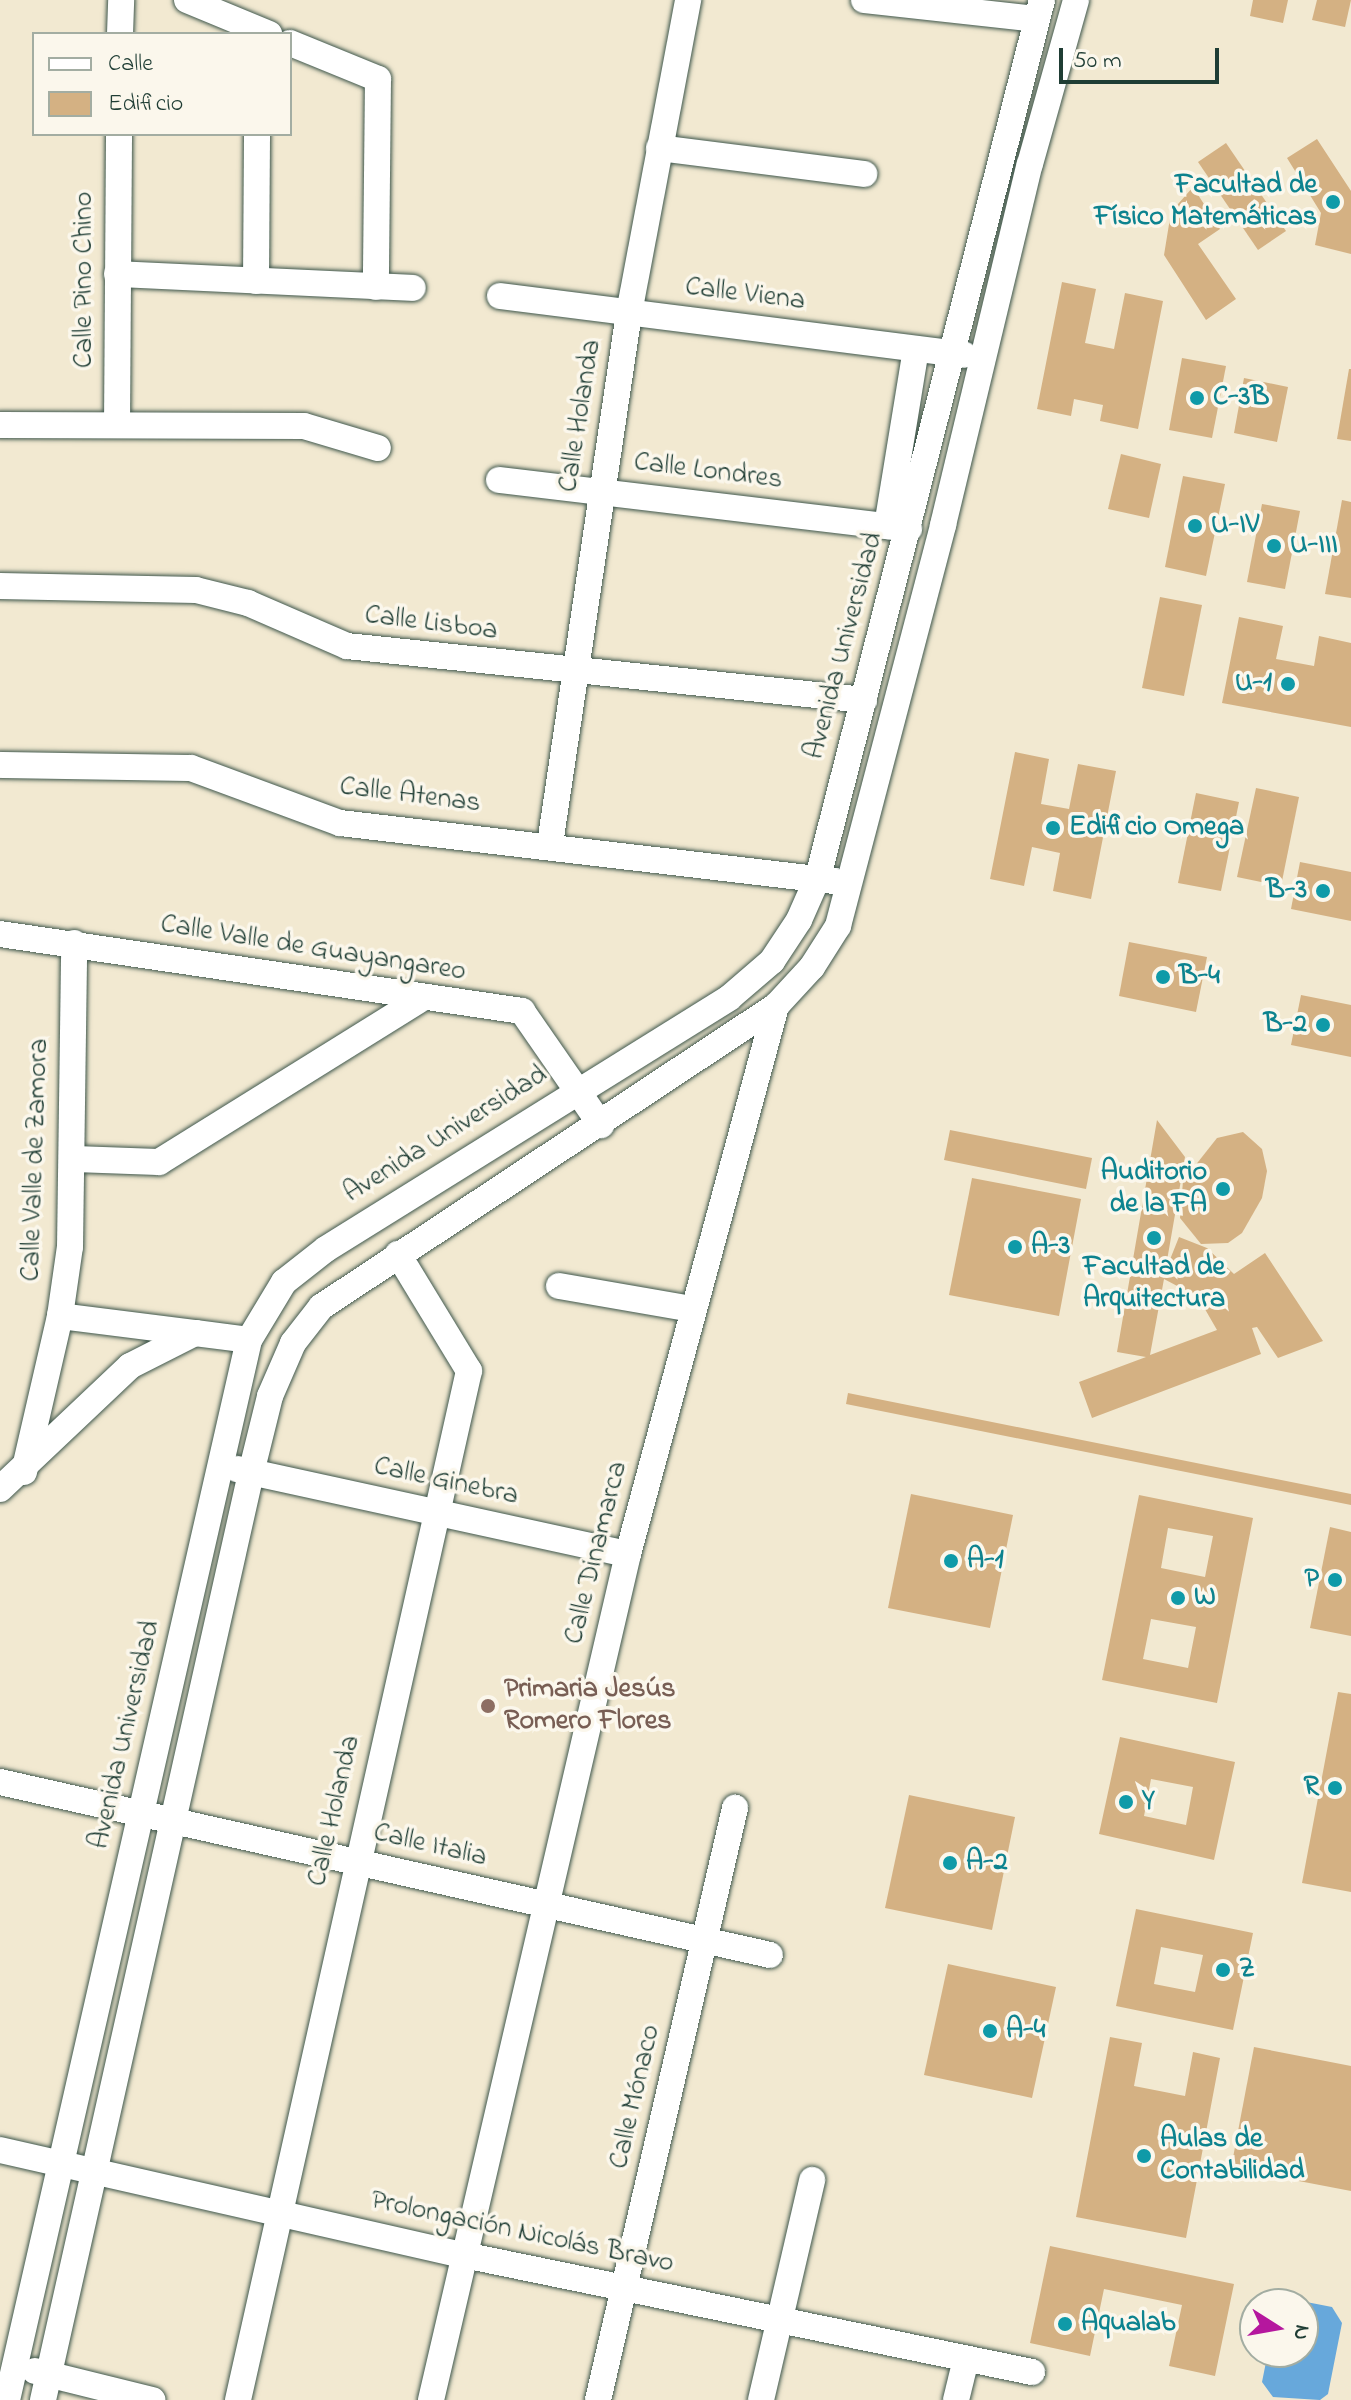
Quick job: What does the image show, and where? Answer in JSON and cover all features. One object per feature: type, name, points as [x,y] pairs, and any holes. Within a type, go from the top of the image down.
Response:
[{"type":"street","points":[[120,32],[121,0]]},
{"type":"street","points":[[187,0],[262,32]]},
{"type":"street","name":"Calle Holanda","points":[[550,844],[629,313],[688,0]]},
{"type":"street","points":[[864,0],[1039,9]]},
{"type":"street","points":[[46,2388],[270,1396],[293,1343],[321,1307],[398,1254],[601,1125],[776,1006],[812,967],[838,926],[1076,0]]},
{"type":"street","name":"Avenida Universidad","points":[[7,2400],[8,2365],[64,2165],[249,1340],[284,1282],[326,1249],[729,998],[772,961],[818,877],[864,700],[898,528],[949,353],[1039,9]]},
{"type":"street","points":[[292,44],[378,79],[376,287]]},
{"type":"street","name":"Calle Pino Chino","points":[[117,425],[119,136]]},
{"type":"street","points":[[256,281],[257,136]]},
{"type":"street","points":[[659,148],[864,174]]},
{"type":"street","points":[[117,274],[413,288]]},
{"type":"street","name":"Calle Viena","points":[[500,296],[983,357]]},
{"type":"street","name":"Avenida Universidad","points":[[898,528],[916,349]]},
{"type":"street","points":[[0,425],[304,426],[378,448]]},
{"type":"street","name":"Calle Londres","points":[[499,480],[898,528]]},
{"type":"street","name":"Calle Lisboa","points":[[0,586],[196,590],[248,603],[347,646],[575,673],[864,700]]},
{"type":"street","name":"Calle Atenas","points":[[0,765],[191,768],[340,823],[550,844],[818,877],[850,885]]},
{"type":"street","name":"Calle Valle de Guayangareo","points":[[0,934],[74,943],[419,1000],[522,1011],[579,1089],[601,1125]]},
{"type":"street","name":"Calle Valle de Zamora","points":[[24,1472],[60,1316],[74,1159],[74,943]]},
{"type":"street","points":[[74,1159],[159,1162],[419,1000]]},
{"type":"street","name":"Calle Dinamarca","points":[[431,2400],[628,1554],[776,1006]]},
{"type":"street","name":"Calle Holanda","points":[[238,2400],[356,1862],[469,1371],[398,1254]]},
{"type":"street","points":[[559,1286],[692,1309]]},
{"type":"street","points":[[60,1316],[249,1340]]},
{"type":"street","points":[[0,1489],[24,1472],[130,1366],[195,1333]]},
{"type":"street","name":"Calle Ginebra","points":[[220,1465],[628,1554]]},
{"type":"street","name":"Calle Italia","points":[[0,1782],[770,1955]]},
{"type":"street","name":"Calle Mónaco","points":[[598,2400],[735,1808]]},
{"type":"street","name":"Prolongación Nicolás Bravo","points":[[0,2150],[464,2255],[1032,2372]]},
{"type":"street","points":[[761,2400],[812,2180]]},
{"type":"street","points":[[956,2400],[966,2359]]},
{"type":"street","points":[[8,2365],[46,2388],[152,2400]]},
{"type":"water","points":[[1319,2304],[1332,2307],[1342,2323],[1328,2394],[1320,2400],[1273,2397],[1262,2382],[1265,2368],[1319,2368]]},
{"type":"building","points":[[1253,0],[1288,0],[1283,23],[1250,16]]},
{"type":"building","points":[[1317,0],[1351,0],[1345,27],[1312,20]]},
{"type":"building","name":"Facultad de Físico Matemáticas","points":[[1317,139],[1351,191],[1351,254],[1315,245],[1321,213],[1287,158]]},
{"type":"building","points":[[1226,143],[1286,231],[1258,250],[1198,162]]},
{"type":"building","points":[[1193,187],[1220,229],[1198,244],[1236,299],[1206,320],[1164,255],[1171,212]]},
{"type":"building","points":[[1062,282],[1096,289],[1085,343],[1114,349],[1125,293],[1163,301],[1138,429],[1100,421],[1103,405],[1074,399],[1071,416],[1037,409]]},
{"type":"building","name":"C-3B","points":[[1182,358],[1226,366],[1212,438],[1169,430]]},
{"type":"building","points":[[1351,369],[1351,441],[1337,439]]},
{"type":"building","points":[[1244,378],[1288,387],[1277,442],[1234,433]]},
{"type":"building","points":[[1121,454],[1161,464],[1149,518],[1108,509]]},
{"type":"building","name":"U-IV","points":[[1183,476],[1225,484],[1206,576],[1165,567]]},
{"type":"building","points":[[1342,500],[1351,502],[1351,598],[1325,594]]},
{"type":"building","name":"U-III","points":[[1262,504],[1300,511],[1285,589],[1247,582]]},
{"type":"building","points":[[1160,597],[1202,605],[1184,696],[1142,688]]},
{"type":"building","name":"U-1","points":[[1239,617],[1283,626],[1276,659],[1314,666],[1319,636],[1351,643],[1351,727],[1222,703]]},
{"type":"building","name":"Edificio Omega","points":[[1015,752],[1049,759],[1041,804],[1069,809],[1078,764],[1116,771],[1091,899],[1053,891],[1060,853],[1032,847],[1024,886],[990,879]]},
{"type":"building","points":[[1256,788],[1299,797],[1281,886],[1237,877]]},
{"type":"building","points":[[1196,793],[1239,802],[1221,891],[1178,883]]},
{"type":"building","name":"B-3","points":[[1300,862],[1351,872],[1351,921],[1291,909]]},
{"type":"building","name":"B-4","points":[[1129,942],[1207,957],[1196,1012],[1119,996]]},
{"type":"building","name":"B-2","points":[[1301,995],[1351,1005],[1351,1057],[1291,1045]]},
{"type":"building","name":"Facultad de Arquitectura","points":[[1157,1120],[1185,1157],[1165,1272],[1179,1237],[1207,1248],[1234,1274],[1265,1253],[1323,1341],[1278,1358],[1257,1327],[1252,1328],[1261,1354],[1092,1418],[1079,1382],[1146,1357],[1117,1352]],"holes":[[[1164,1279],[1198,1297],[1217,1330],[1150,1355]]]},
{"type":"building","points":[[950,1130],[1092,1158],[1086,1189],[944,1160]]},
{"type":"building","name":"Auditorio de la FA","points":[[1243,1132],[1262,1149],[1267,1171],[1262,1198],[1242,1233],[1228,1243],[1201,1244],[1180,1218],[1183,1181],[1217,1138]]},
{"type":"building","name":"A-3","points":[[972,1178],[1081,1199],[1059,1316],[949,1295]]},
{"type":"building","points":[[848,1393],[1351,1494],[1351,1505],[846,1404]]},
{"type":"building","name":"A-1","points":[[911,1494],[1013,1515],[990,1628],[888,1608]]},
{"type":"building","name":"W","points":[[1139,1495],[1253,1518],[1217,1703],[1102,1680]],"holes":[[[1168,1528],[1213,1536],[1205,1577],[1161,1568]],[[1151,1619],[1196,1627],[1188,1668],[1143,1659]]]},
{"type":"building","name":"P","points":[[1330,1527],[1351,1532],[1351,1636],[1310,1628]]},
{"type":"building","name":"R","points":[[1338,1692],[1351,1694],[1351,1892],[1302,1883]]},
{"type":"building","name":"Y","points":[[1120,1737],[1235,1762],[1214,1860],[1099,1834]],"holes":[[[1151,1779],[1193,1787],[1186,1825],[1144,1816]]]},
{"type":"building","name":"A-2","points":[[909,1795],[1015,1817],[992,1930],[885,1908]]},
{"type":"building","name":"Z","points":[[1136,1909],[1253,1933],[1233,2030],[1116,2006]],"holes":[[[1161,1947],[1203,1955],[1195,1992],[1154,1984]]]},
{"type":"building","name":"A-4","points":[[948,1964],[1056,1987],[1032,2098],[924,2075]]},
{"type":"building","name":"Aulas de Contabilidad","points":[[1110,2037],[1142,2043],[1134,2086],[1185,2096],[1193,2052],[1220,2058],[1186,2238],[1076,2217]]},
{"type":"building","points":[[1254,2047],[1351,2066],[1351,2191],[1231,2168]]},
{"type":"building","name":"Aqualab","points":[[1050,2246],[1234,2284],[1215,2376],[1169,2366],[1182,2305],[1104,2289],[1090,2356],[1030,2343]]},
{"type":"place","name":"Facultad de Físico Matemáticas","points":[[1333,202]]},
{"type":"place","name":"C-3B","points":[[1197,398]]},
{"type":"place","name":"U-IV","points":[[1195,526]]},
{"type":"place","name":"U-III","points":[[1274,546]]},
{"type":"place","name":"U-1","points":[[1288,684]]},
{"type":"place","name":"Edificio Omega","points":[[1053,828]]},
{"type":"place","name":"B-3","points":[[1323,891]]},
{"type":"place","name":"B-4","points":[[1163,977]]},
{"type":"place","name":"B-2","points":[[1323,1025]]},
{"type":"place","name":"Auditorio de la FA","points":[[1223,1189]]},
{"type":"place","name":"Facultad de Arquitectura","points":[[1154,1238]]},
{"type":"place","name":"A-3","points":[[1015,1247]]},
{"type":"place","name":"A-1","points":[[951,1561]]},
{"type":"place","name":"P","points":[[1335,1580]]},
{"type":"place","name":"W","points":[[1178,1598]]},
{"type":"place","name":"Primaria Jesús Romero Flores","points":[[488,1706]]},
{"type":"place","name":"R","points":[[1335,1788]]},
{"type":"place","name":"Y","points":[[1126,1802]]},
{"type":"place","name":"A-2","points":[[950,1863]]},
{"type":"place","name":"Z","points":[[1223,1970]]},
{"type":"place","name":"A-4","points":[[990,2031]]},
{"type":"place","name":"Aulas de Contabilidad","points":[[1144,2156]]},
{"type":"place","name":"Aqualab","points":[[1065,2324]]}]
